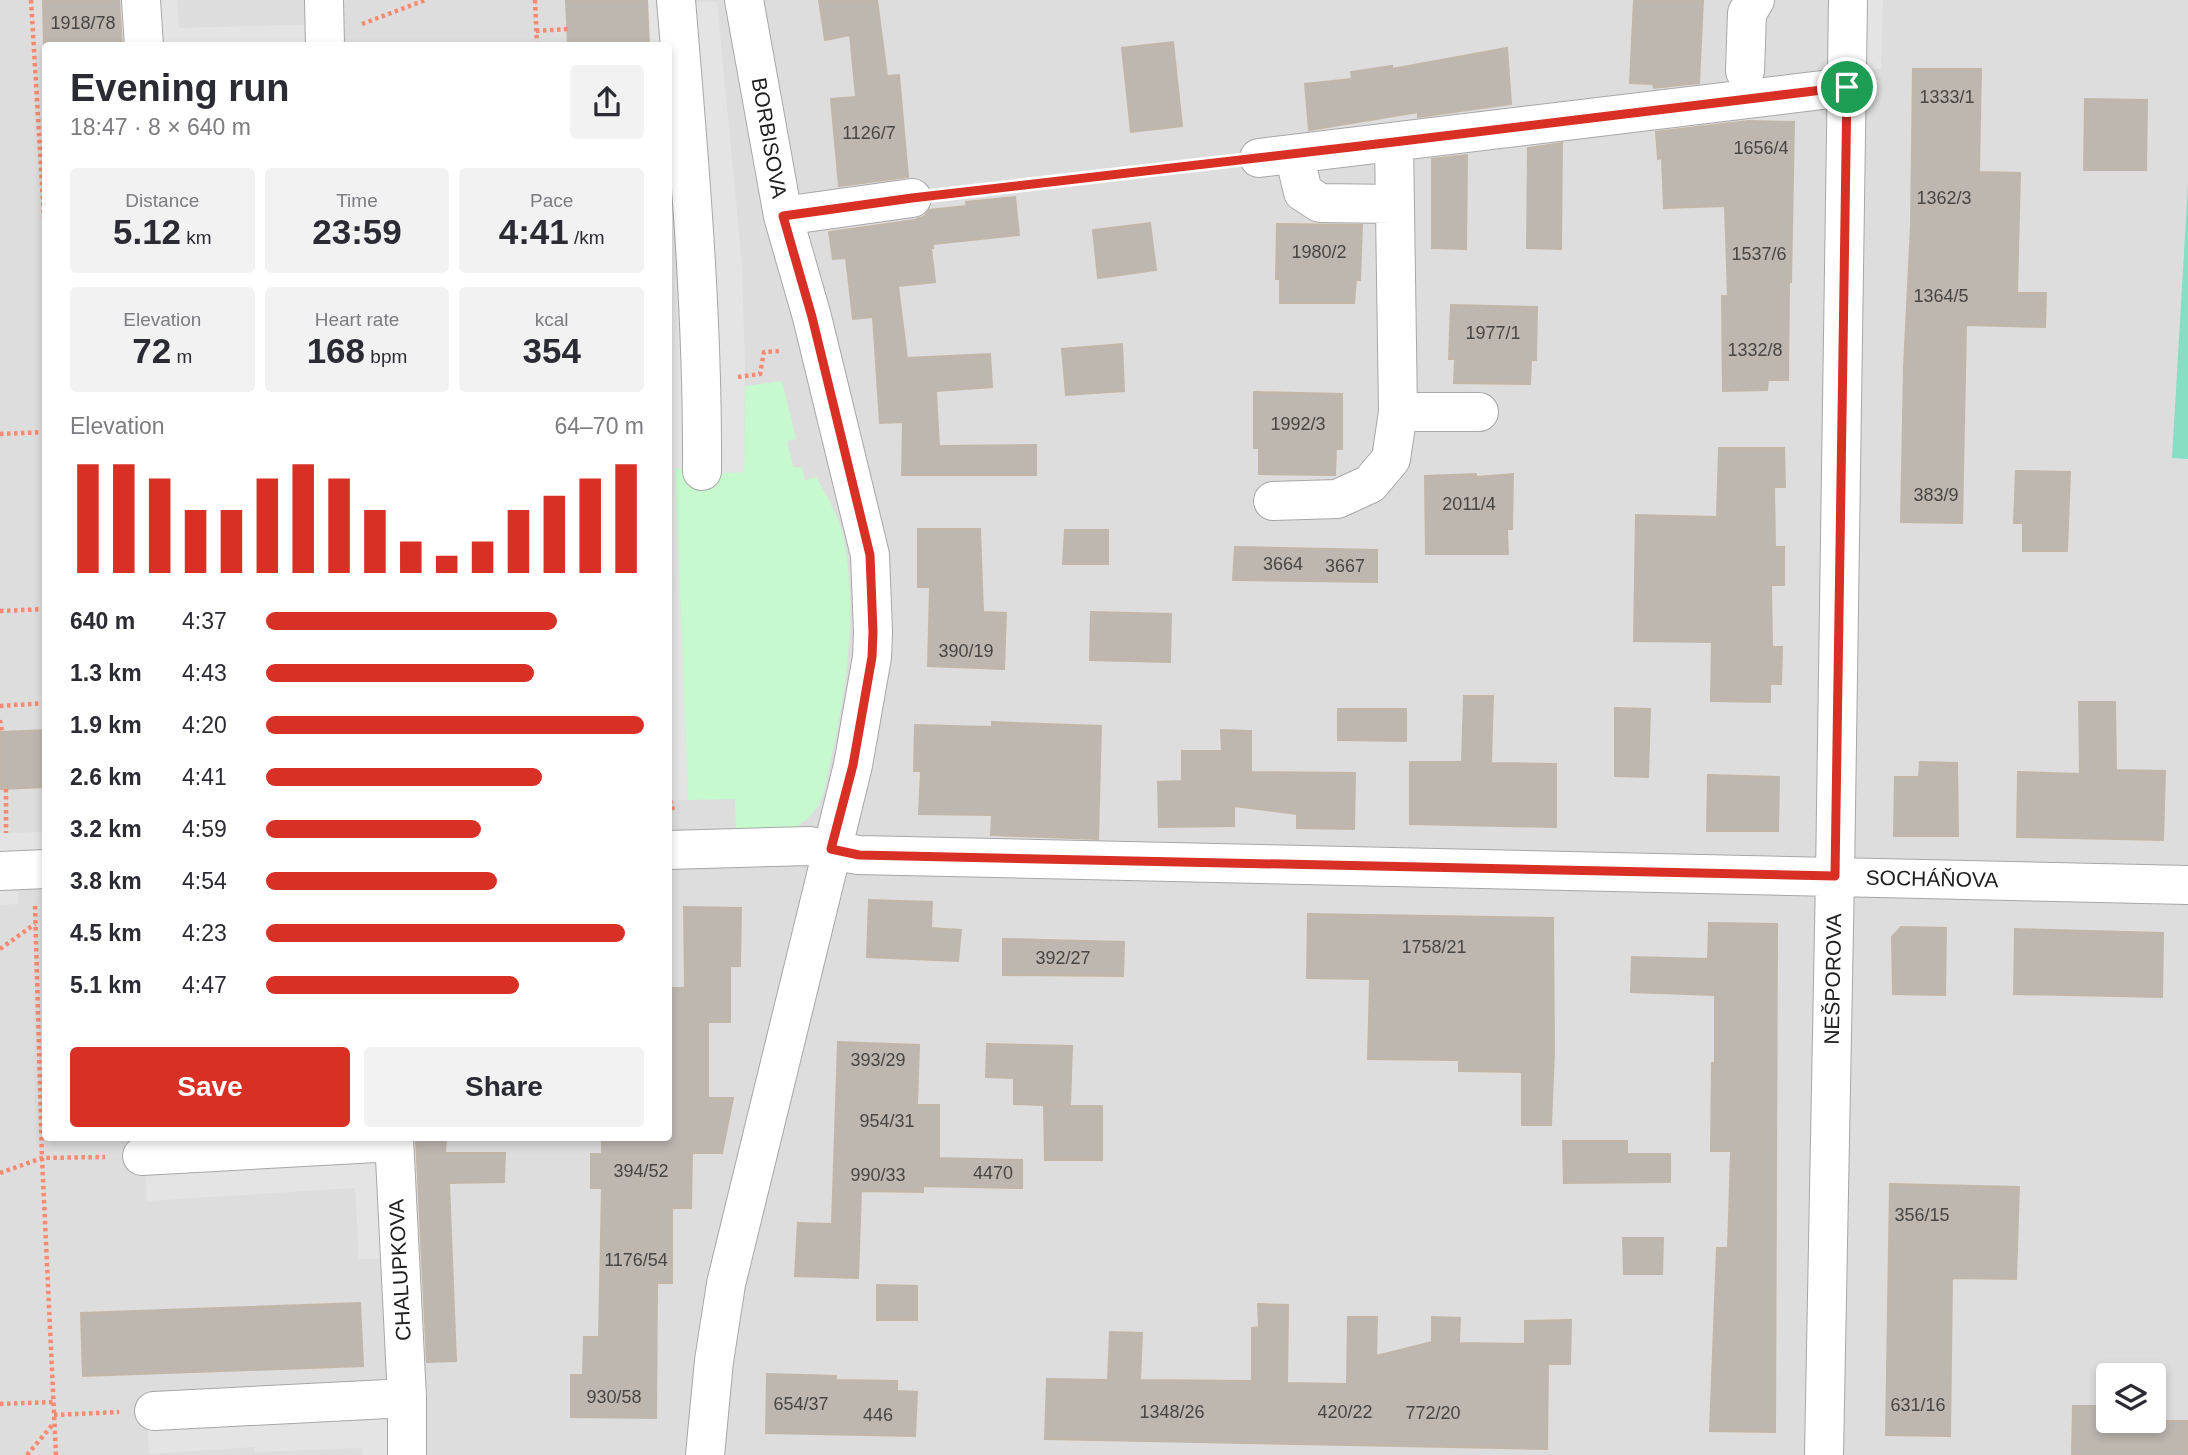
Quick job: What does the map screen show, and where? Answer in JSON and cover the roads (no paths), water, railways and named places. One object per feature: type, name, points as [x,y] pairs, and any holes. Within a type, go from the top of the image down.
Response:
[{"type":"street","points":[[141,0],[144,42]]},
{"type":"street","points":[[324,0],[325,42]]},
{"type":"street","points":[[676,0],[700,324],[703,380],[702,471]]},
{"type":"street","name":"BORBISOVA","points":[[705,1455],[714,1360],[726,1284],[853,765],[872,657],[873,632],[870,555],[812,317],[783,216],[744,0]]},
{"type":"street","points":[[1745,71],[1747,13],[1755,0]]},
{"type":"street","name":"NEŠPOROVA","points":[[1824,1455],[1848,0]]},
{"type":"street","points":[[1395,204],[1320,203],[1303,192],[1276,156],[1847,87]]},
{"type":"street","points":[[1273,501],[1337,499],[1370,484],[1391,459],[1398,412],[1394,142]]},
{"type":"street","points":[[783,216],[912,198]]},
{"type":"street","points":[[1398,412],[1479,412]]},
{"type":"street","name":"SOCHÁŇOVA","points":[[672,850],[809,846],[859,855],[2188,885]]},
{"type":"street","name":"CHALUPKOVA","points":[[142,1156],[378,1141]]},
{"type":"street","name":"CHALUPKOVA","points":[[394,1141],[407,1398],[407,1455]]},
{"type":"street","points":[[154,1411],[407,1398]]}]
